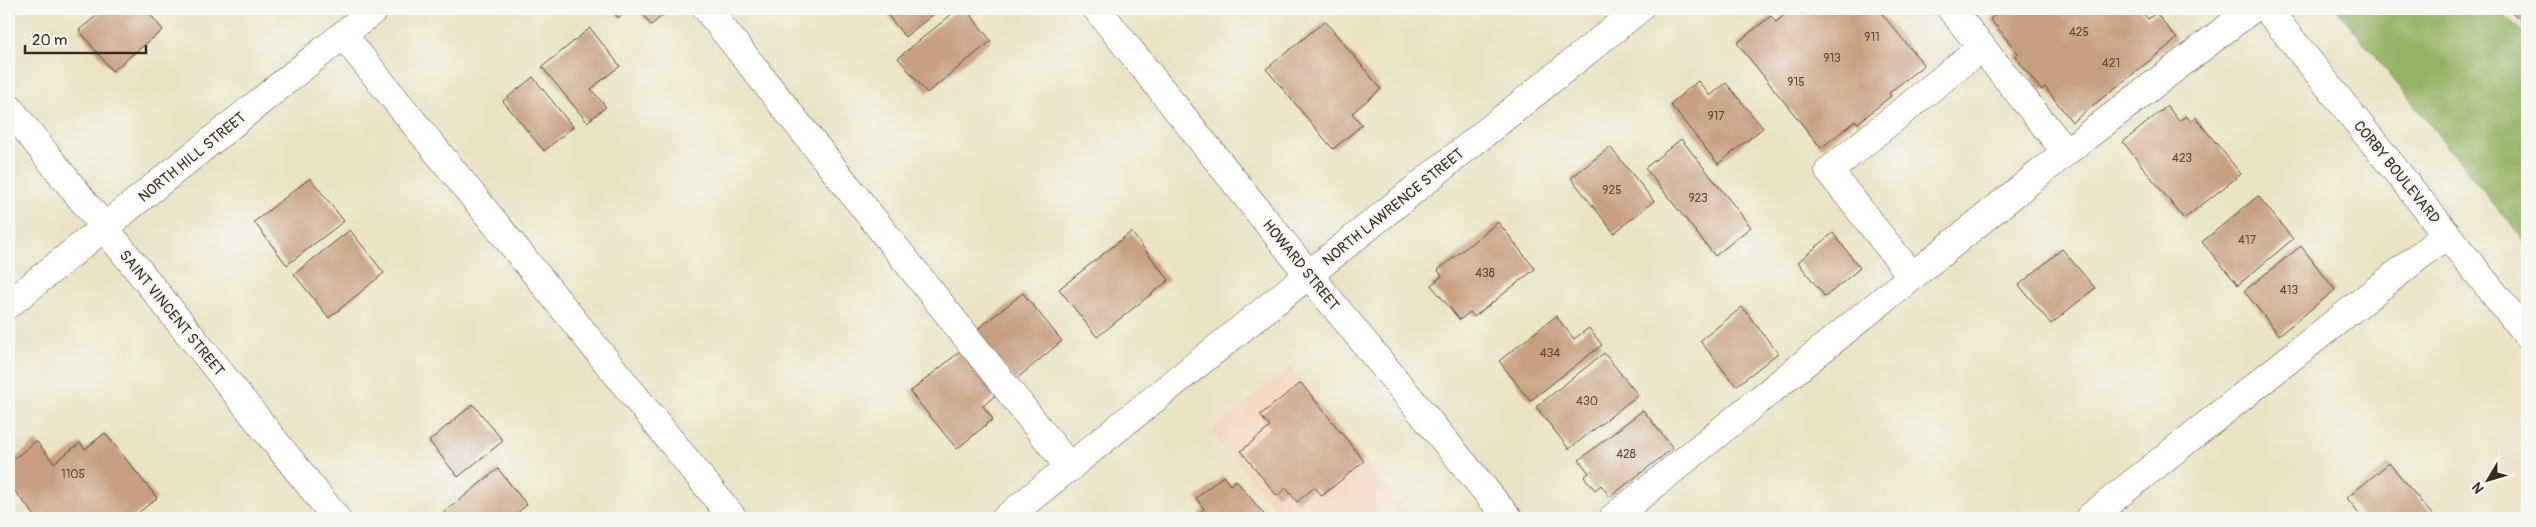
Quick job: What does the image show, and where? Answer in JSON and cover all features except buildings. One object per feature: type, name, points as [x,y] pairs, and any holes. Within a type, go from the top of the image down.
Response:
[{"type":"street","name":"NORTH HILL STREET","points":[[9,304],[375,9]]},
{"type":"street","points":[[707,9],[1070,468]]},
{"type":"street","name":"HOWARD STREET","points":[[1097,9],[1309,275],[1508,518]]},
{"type":"street","name":"NORTH LAWRENCE STREET","points":[[1006,518],[1639,9]]},
{"type":"street","points":[[1951,9],[2066,152]]},
{"type":"street","points":[[1613,518],[2066,152],[2252,9]]},
{"type":"street","name":"CORBY BOULEVARD","points":[[2267,9],[2527,335]]},
{"type":"street","points":[[342,35],[733,518]]},
{"type":"street","points":[[1912,276],[1829,171],[1982,47]]},
{"type":"street","name":"SAINT VINCENT STREET","points":[[9,108],[336,518]]},
{"type":"street","points":[[2089,518],[2447,234]]},
{"type":"shaded area","points":[[1290,367],[1407,511],[1397,518],[1283,518],[1212,431]]},
{"type":"green space","points":[[2337,9],[2499,9],[2527,37],[2527,245]]}]
